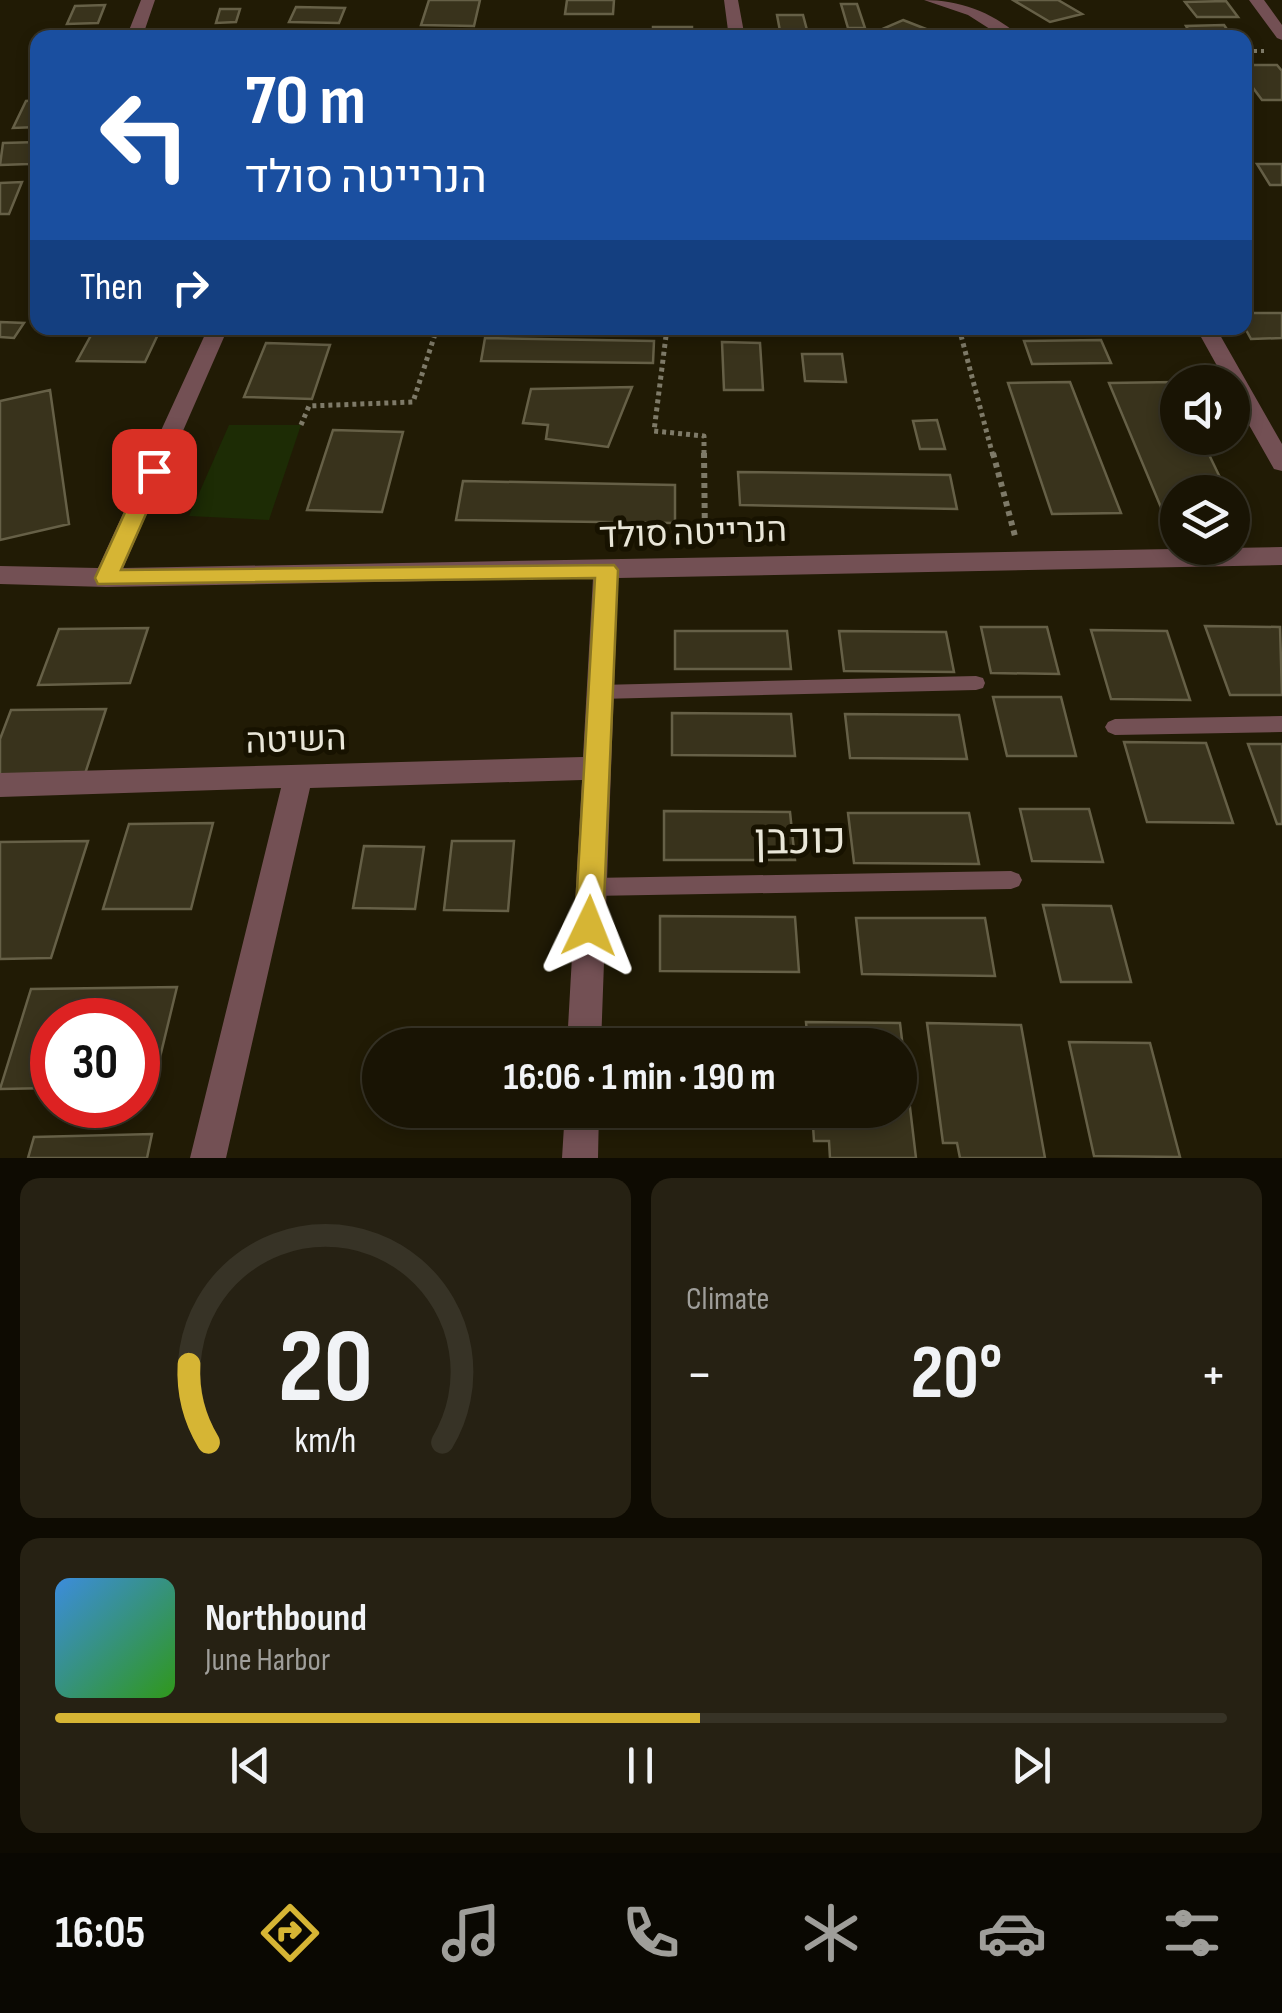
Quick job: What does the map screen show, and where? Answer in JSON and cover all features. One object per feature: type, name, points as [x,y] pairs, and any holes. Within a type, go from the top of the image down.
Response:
[{"type":"street","points":[[137,30],[148,0]]},
{"type":"street","points":[[731,0],[736,30]]},
{"type":"street","points":[[931,0],[973,12],[1002,30]]},
{"type":"street","points":[[1256,0],[1282,34]]},
{"type":"street","points":[[106,578],[215,335]]},
{"type":"street","points":[[1210,335],[1282,464]]},
{"type":"street","name":"הנרייטה סולד","points":[[0,574],[106,578],[606,570],[1020,556],[1282,556]]},
{"type":"street","points":[[585,1028],[606,570]]},
{"type":"street","name":"השיטה","points":[[0,785],[595,768]]},
{"type":"street","points":[[208,1158],[298,777]]},
{"type":"street","points":[[580,1158],[581,1128]]},
{"type":"lane","points":[[599,692],[976,683]]},
{"type":"lane","points":[[1115,727],[1282,724]]},
{"type":"lane","name":"כוכבן","points":[[591,886],[1011,880]]},
{"type":"path","points":[[302,425],[310,406],[414,402],[435,335]]},
{"type":"path","points":[[667,335],[654,431],[704,436],[705,567]]},
{"type":"path","points":[[961,335],[1020,556]]},
{"type":"green space","points":[[229,425],[301,425],[269,520],[189,516]]},
{"type":"building","points":[[429,0],[480,0],[474,26],[421,25]]},
{"type":"building","points":[[567,0],[614,0],[613,14],[565,14]]},
{"type":"building","points":[[1013,0],[1058,0],[1082,14],[1050,22]]},
{"type":"building","points":[[1226,1],[1238,17],[1197,17],[1185,2]]},
{"type":"building","points":[[841,4],[857,4],[865,28],[848,28]]},
{"type":"building","points":[[105,5],[98,23],[67,24],[75,6]]},
{"type":"building","points":[[296,7],[345,8],[339,23],[289,22]]},
{"type":"building","points":[[220,9],[240,9],[236,22],[216,23]]},
{"type":"building","points":[[777,15],[803,15],[807,30],[780,30]]},
{"type":"building","points":[[903,20],[929,30],[880,30]]},
{"type":"building","points":[[1224,25],[1227,30],[1188,30],[1186,26]]},
{"type":"building","points":[[653,27],[692,27],[692,30]]},
{"type":"building","points":[[1252,65],[1277,65],[1282,71],[1282,100],[1262,100],[1252,86]]},
{"type":"building","points":[[26,101],[30,101],[30,127],[13,128]]},
{"type":"building","points":[[30,142],[29,164],[0,165],[3,143]]},
{"type":"building","points":[[1257,164],[1282,164],[1282,185],[1270,185]]},
{"type":"building","points":[[22,182],[9,214],[0,214],[0,183]]},
{"type":"building","points":[[1252,313],[1282,313],[1282,338],[1251,339]]},
{"type":"building","points":[[0,322],[24,323],[14,338],[0,337]]},
{"type":"building","points":[[91,335],[158,335],[145,362],[77,361]]},
{"type":"building","points":[[485,338],[654,341],[653,363],[481,361]]},
{"type":"building","points":[[1101,340],[1111,363],[1032,364],[1024,341]]},
{"type":"building","points":[[722,342],[760,343],[763,390],[724,390]]},
{"type":"building","points":[[266,343],[330,345],[312,399],[244,397]]},
{"type":"building","points":[[802,354],[842,354],[846,382],[805,381]]},
{"type":"building","points":[[1070,382],[1121,513],[1052,514],[1008,383]]},
{"type":"building","points":[[1160,382],[1160,455],[1209,455],[1219,475],[1160,475],[1160,505],[1109,383]]},
{"type":"building","points":[[632,387],[608,447],[546,439],[548,425],[523,423],[531,389]]},
{"type":"building","points":[[50,390],[69,524],[0,540],[0,401]]},
{"type":"building","points":[[937,420],[945,449],[920,449],[913,421]]},
{"type":"building","points":[[333,430],[403,432],[382,512],[307,510]]},
{"type":"building","points":[[738,472],[950,475],[957,509],[740,505]]},
{"type":"building","points":[[463,481],[675,485],[675,523],[456,520]]},
{"type":"building","points":[[1205,626],[1280,627],[1282,695],[1230,695]]},
{"type":"building","points":[[981,627],[1047,627],[1059,674],[991,673]]},
{"type":"building","points":[[148,628],[130,683],[38,685],[59,629]]},
{"type":"building","points":[[1091,630],[1167,631],[1190,700],[1111,699]]},
{"type":"building","points":[[675,631],[787,631],[791,669],[675,669]]},
{"type":"building","points":[[839,631],[946,632],[954,672],[844,671]]},
{"type":"building","points":[[993,697],[1061,697],[1076,756],[1007,756]]},
{"type":"building","points":[[106,709],[84,777],[0,778],[0,739],[11,710]]},
{"type":"building","points":[[672,713],[791,714],[795,756],[672,755]]},
{"type":"building","points":[[845,714],[959,715],[967,759],[850,758]]},
{"type":"building","points":[[1124,742],[1206,743],[1233,823],[1147,822]]},
{"type":"building","points":[[1248,744],[1282,744],[1282,824],[1277,824]]},
{"type":"building","points":[[1020,809],[1089,809],[1103,862],[1032,861]]},
{"type":"building","points":[[664,811],[790,812],[795,860],[664,860]]},
{"type":"building","points":[[848,813],[969,813],[979,864],[854,863]]},
{"type":"building","points":[[213,823],[191,909],[103,909],[129,824]]},
{"type":"building","points":[[88,841],[51,958],[0,959],[0,842]]},
{"type":"building","points":[[452,841],[514,841],[508,911],[444,910]]},
{"type":"building","points":[[364,846],[424,847],[415,909],[353,908]]},
{"type":"building","points":[[1043,905],[1111,906],[1131,982],[1061,982]]},
{"type":"building","points":[[660,916],[795,917],[799,972],[660,971]]},
{"type":"building","points":[[856,918],[985,918],[995,976],[862,974]]},
{"type":"building","points":[[177,987],[160,1057],[160,998],[30,998],[30,1088],[0,1089],[31,989]]},
{"type":"building","points":[[806,1022],[900,1023],[901,1028],[807,1028]]},
{"type":"building","points":[[927,1023],[1021,1025],[1045,1158],[960,1158],[957,1143],[943,1143]]},
{"type":"building","points":[[1069,1042],[1150,1043],[1180,1157],[1094,1156]]},
{"type":"building","points":[[813,1128],[912,1128],[916,1158],[830,1158],[829,1141],[814,1141]]},
{"type":"building","points":[[152,1134],[147,1158],[28,1158],[34,1137]]},
{"type":"route","points":[[154,471],[106,578],[606,570],[589,926]]}]
